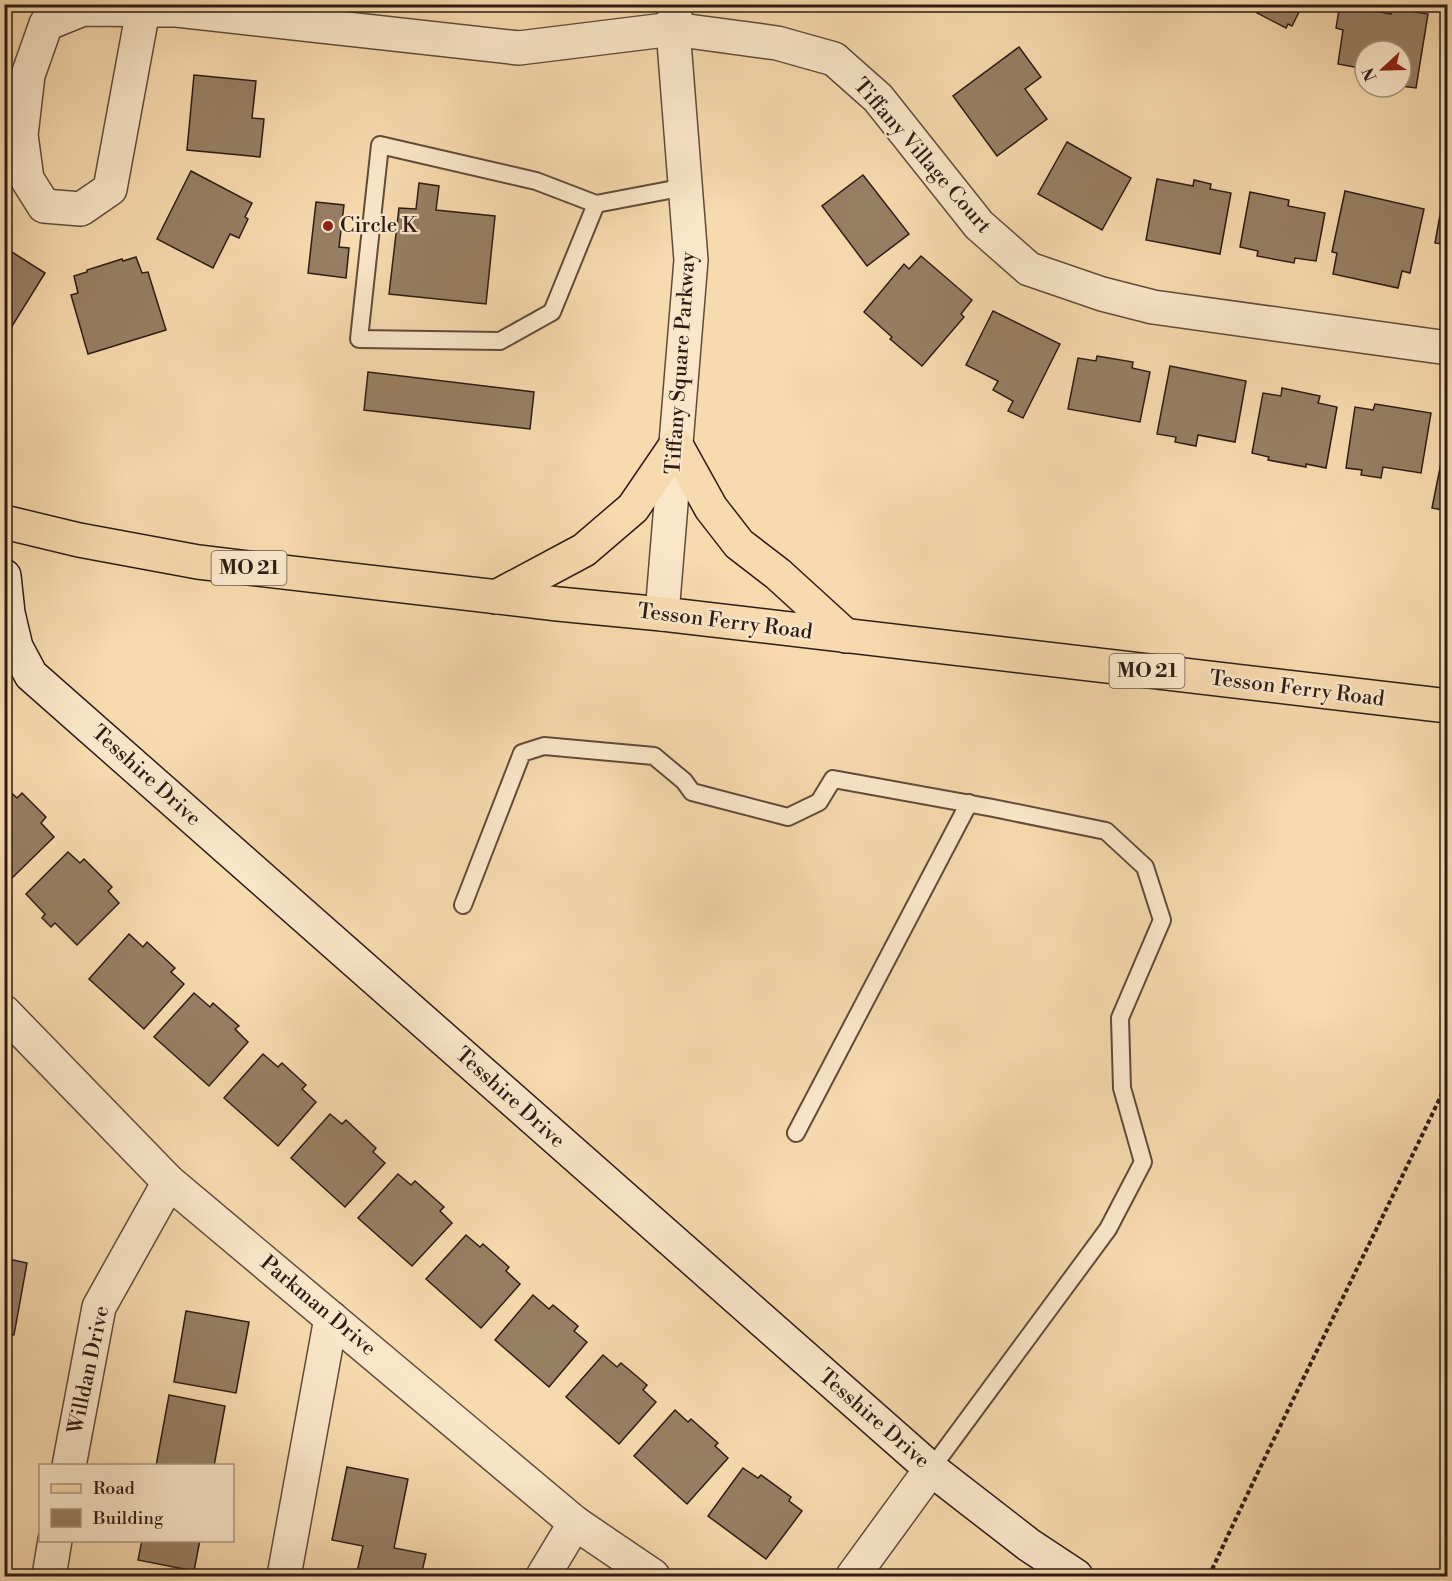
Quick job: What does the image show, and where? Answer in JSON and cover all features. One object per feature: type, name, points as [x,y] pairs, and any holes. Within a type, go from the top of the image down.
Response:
[{"type":"main road","points":[[496,597],[584,550],[633,508],[676,445],[711,508],[739,544],[778,574],[846,636]]},
{"type":"main road","name":"Tesson Ferry Road","points":[[4,522],[79,540],[198,562],[1448,706]]},
{"type":"street","name":"Tiffany Village Court","points":[[143,9],[110,189],[81,209],[44,206],[27,179],[21,135],[28,75],[46,24],[83,9],[143,9],[177,10],[519,48],[674,17],[834,59],[878,98],[979,225],[1029,269],[1102,294],[1153,307],[1448,348]]},
{"type":"street","name":"Tiffany Square Parkway","points":[[662,614],[691,260],[674,17]]},
{"type":"street","name":"Tesshire Drive","points":[[4,576],[8,613],[16,647],[31,675],[931,1468],[1029,1545],[1076,1576]]},
{"type":"street","name":"Parkman Drive","points":[[4,1012],[169,1182],[575,1523],[652,1576]]},
{"type":"street","name":"Willdan Drive","points":[[69,1464],[99,1307],[169,1182]]},
{"type":"street","points":[[284,1576],[331,1318]]},
{"type":"street","points":[[853,1576],[931,1468]]},
{"type":"street","points":[[543,1576],[575,1523]]},
{"type":"street","points":[[49,1576],[56,1542]]},
{"type":"lane","points":[[596,204],[552,312],[500,341],[359,339],[380,146],[536,181],[596,204],[685,187]]},
{"type":"lane","points":[[463,905],[522,753],[544,746],[654,756],[684,781],[692,792],[788,817],[819,802],[833,779],[969,803],[1106,831],[1145,867],[1162,920],[1120,1018],[1122,1088],[1143,1162],[1107,1229],[931,1468]]},
{"type":"lane","points":[[796,1133],[969,803]]},
{"type":"path","points":[[1209,1576],[1261,1464],[1448,1081]]},
{"type":"building","points":[[1250,4],[1303,4],[1292,26],[1288,24],[1286,28],[1257,13],[1259,9]]},
{"type":"building","points":[[1340,4],[1376,4],[1375,11],[1391,14],[1392,8],[1428,14],[1416,88],[1413,88],[1413,39],[1353,39],[1353,67],[1338,64],[1343,30],[1336,28]]},
{"type":"building","points":[[1019,47],[1041,77],[1025,89],[1047,119],[997,156],[953,96]]},
{"type":"building","points":[[194,75],[256,81],[252,118],[264,119],[260,157],[187,150]]},
{"type":"building","points":[[1067,142],[1131,178],[1102,230],[1038,194]]},
{"type":"building","points":[[191,171],[252,203],[245,217],[248,219],[239,238],[230,234],[213,268],[157,239]]},
{"type":"building","points":[[863,175],[909,234],[867,266],[822,206]]},
{"type":"building","points":[[1157,179],[1193,186],[1194,180],[1211,184],[1210,189],[1231,193],[1220,254],[1146,240]]},
{"type":"building","points":[[1446,182],[1448,182],[1448,245],[1435,243]]},
{"type":"building","name":"Circle K","points":[[419,183],[439,186],[436,210],[495,216],[486,304],[389,294],[399,208],[416,209]]},
{"type":"building","points":[[1345,191],[1424,209],[1410,273],[1402,271],[1398,288],[1333,274],[1337,253],[1332,252]]},
{"type":"building","points":[[1250,192],[1289,200],[1288,206],[1325,213],[1316,261],[1295,258],[1294,263],[1257,256],[1258,251],[1240,247]]},
{"type":"building","name":"Circle K","points":[[316,202],[344,205],[339,247],[349,248],[346,278],[308,273]]},
{"type":"building","points":[[4,247],[45,273],[9,331],[4,328]]},
{"type":"building","points":[[921,256],[972,300],[961,314],[964,317],[922,366],[890,339],[892,337],[864,312],[904,264],[909,269]]},
{"type":"building","points":[[136,257],[142,273],[148,272],[166,330],[88,354],[71,295],[78,293],[74,276],[122,259],[123,261]]},
{"type":"building","points":[[993,311],[1060,344],[1023,418],[1008,411],[1013,401],[993,390],[998,381],[966,365]]},
{"type":"building","points":[[1097,356],[1133,362],[1132,368],[1150,372],[1140,422],[1068,409],[1078,358],[1096,361]]},
{"type":"building","points":[[1170,366],[1246,381],[1235,442],[1198,435],[1196,446],[1175,442],[1176,437],[1157,434]]},
{"type":"building","points":[[368,372],[534,392],[530,429],[364,410]]},
{"type":"building","points":[[1282,388],[1320,396],[1318,403],[1337,407],[1326,468],[1268,460],[1269,457],[1252,453],[1263,393],[1281,396]]},
{"type":"building","points":[[1375,404],[1431,413],[1421,473],[1383,467],[1381,478],[1361,475],[1362,470],[1346,468],[1355,407],[1373,410]]},
{"type":"building","points":[[1444,448],[1448,449],[1448,511],[1432,508]]},
{"type":"building","points":[[4,786],[17,798],[22,793],[46,817],[41,823],[54,837],[11,879],[4,872]]},
{"type":"building","points":[[68,852],[80,863],[84,859],[112,887],[108,891],[119,903],[77,945],[55,923],[51,927],[42,918],[45,914],[26,894]]},
{"type":"building","points":[[129,934],[143,947],[147,942],[175,968],[171,972],[184,984],[144,1029],[89,979]]},
{"type":"building","points":[[194,993],[210,1007],[213,1003],[239,1026],[235,1029],[248,1042],[209,1086],[154,1037]]},
{"type":"building","points":[[263,1054],[278,1067],[282,1063],[306,1085],[302,1089],[316,1102],[278,1146],[224,1098]]},
{"type":"building","points":[[330,1114],[342,1124],[346,1120],[376,1148],[373,1152],[385,1163],[345,1207],[291,1158]]},
{"type":"building","points":[[398,1174],[411,1185],[415,1181],[444,1207],[440,1211],[452,1223],[412,1266],[358,1218]]},
{"type":"building","points":[[466,1235],[480,1247],[483,1244],[509,1267],[506,1271],[520,1284],[481,1328],[426,1279]]},
{"type":"building","points":[[4,1258],[27,1263],[14,1335],[4,1334]]},
{"type":"building","points":[[533,1295],[549,1309],[553,1305],[578,1326],[574,1331],[587,1342],[549,1387],[495,1340]]},
{"type":"building","points":[[186,1311],[249,1322],[236,1393],[174,1382]]},
{"type":"building","points":[[4,1351],[9,1352],[4,1379]]},
{"type":"building","points":[[603,1355],[617,1367],[621,1363],[647,1385],[643,1390],[656,1402],[619,1444],[566,1397]]},
{"type":"building","points":[[169,1395],[225,1406],[214,1464],[156,1464]]},
{"type":"building","points":[[675,1410],[688,1422],[691,1419],[718,1443],[715,1446],[728,1458],[687,1504],[634,1456]]},
{"type":"building","points":[[347,1467],[408,1479],[394,1548],[426,1554],[421,1576],[356,1576],[363,1546],[332,1540]]},
{"type":"building","points":[[743,1468],[758,1478],[761,1475],[791,1497],[789,1501],[802,1511],[766,1559],[708,1516]]},
{"type":"building","points":[[142,1542],[200,1542],[194,1571],[138,1560]]},
{"type":"place","name":"Circle K","points":[[328,226]]}]
